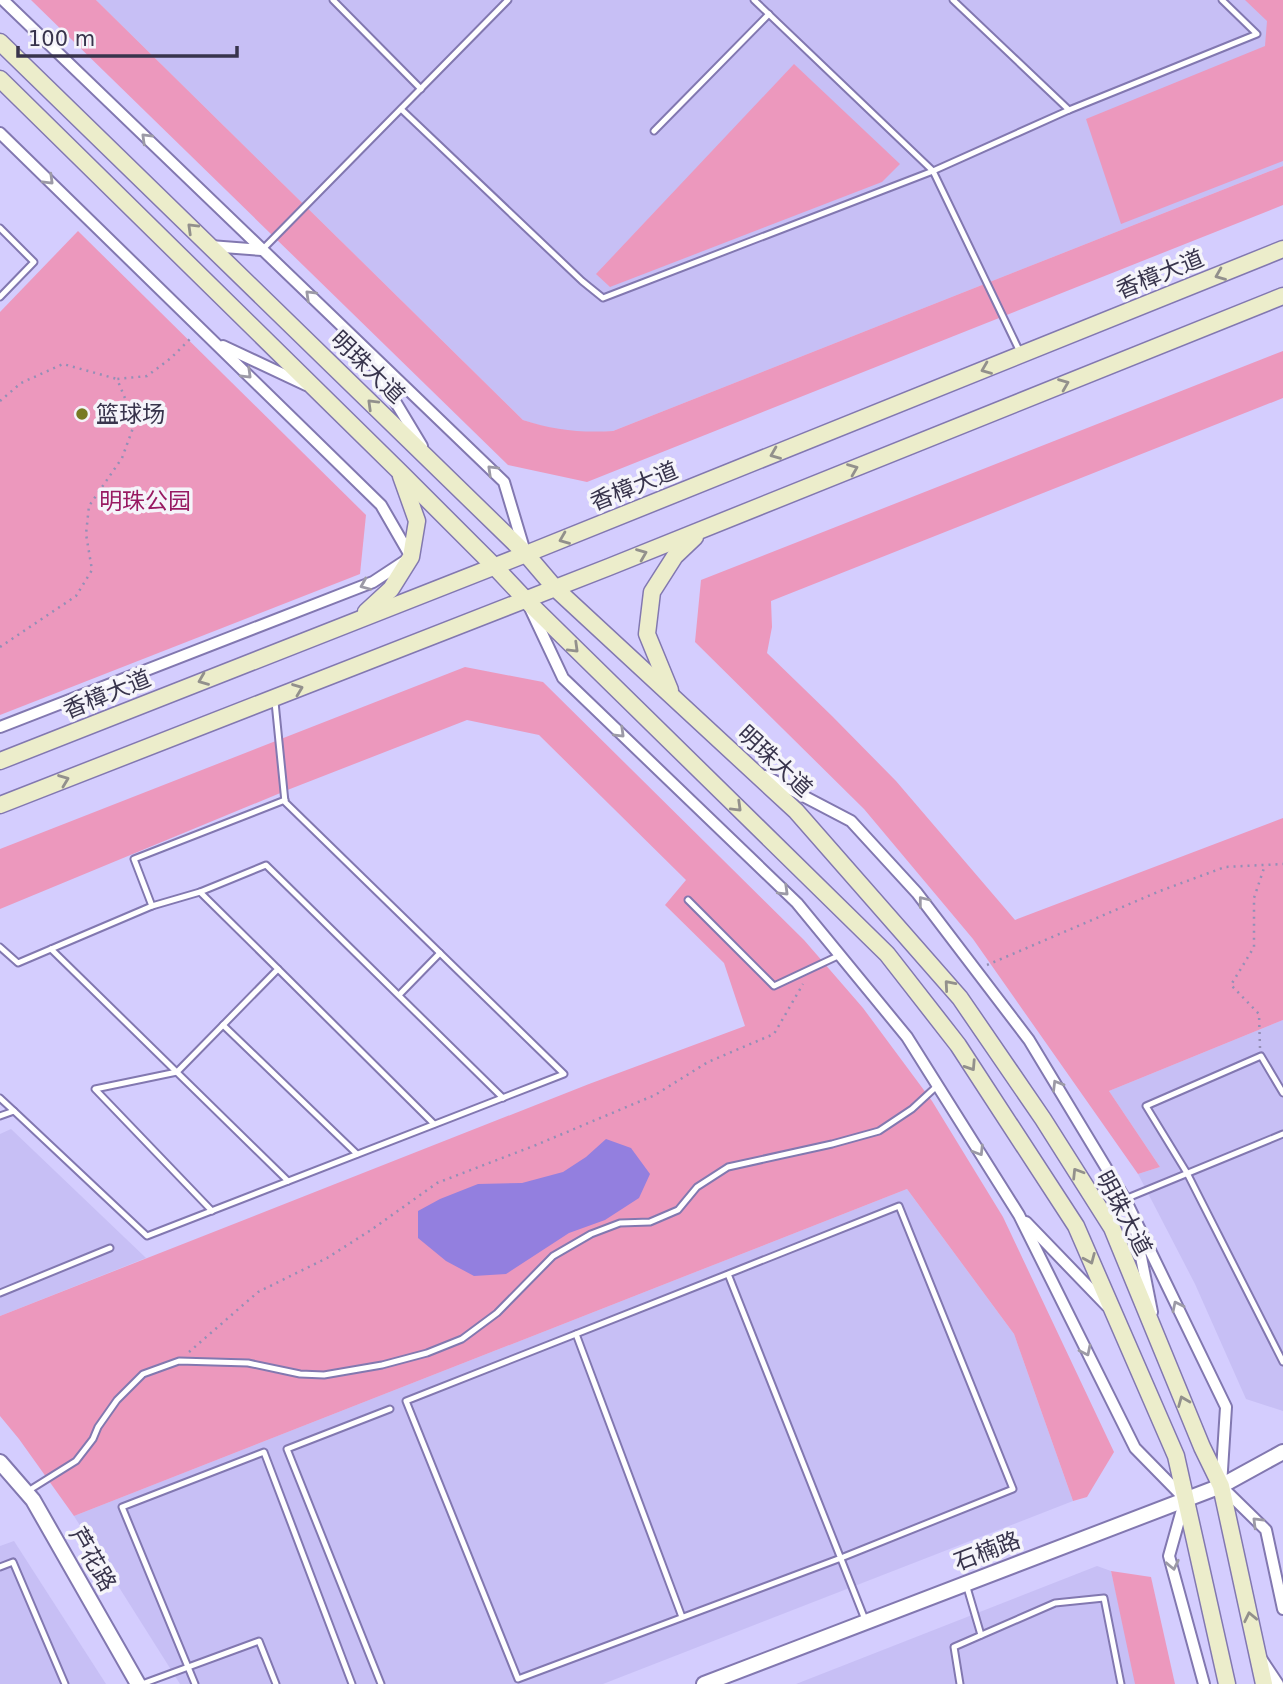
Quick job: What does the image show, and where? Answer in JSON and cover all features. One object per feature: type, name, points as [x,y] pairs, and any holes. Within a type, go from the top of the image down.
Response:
[{"type":"main road","name":"明珠大道","points":[[0,42],[526,554],[555,588],[796,811],[960,998],[1043,1119],[1112,1228],[1202,1447],[1221,1486],[1264,1684]]},
{"type":"main road","points":[[0,79],[887,954],[958,1045],[1076,1226],[1176,1456],[1223,1664],[1225,1684]]},
{"type":"main road","name":"香樟大道","points":[[0,761],[526,554],[1283,249]]},
{"type":"main road","points":[[0,805],[526,600],[1283,296]]},
{"type":"main road","points":[[359,618],[391,589],[411,557],[417,522],[401,473]]},
{"type":"main road","points":[[672,696],[647,634],[652,592],[675,556],[702,530]]},
{"type":"street","points":[[3,0],[504,482],[526,554]]},
{"type":"street","points":[[0,133],[381,505],[411,557],[373,582],[0,727]]},
{"type":"street","points":[[210,246],[262,250]]},
{"type":"street","points":[[214,341],[316,390]]},
{"type":"street","points":[[361,345],[430,461]]},
{"type":"street","points":[[526,600],[563,678],[797,903],[907,1037],[938,1085],[1019,1216],[1135,1448],[1185,1499],[1169,1556],[1205,1684]]},
{"type":"street","points":[[751,769],[851,821],[917,893],[1030,1040],[1125,1199],[1226,1407],[1221,1486],[1266,1530],[1283,1609]]},
{"type":"street","points":[[1019,1216],[1114,1312]]},
{"type":"street","points":[[1134,1218],[1158,1339]]},
{"type":"street","name":"石楠路","points":[[704,1684],[1221,1486],[1283,1452]]},
{"type":"street","name":"芦花路","points":[[0,1462],[33,1500],[140,1684]]},
{"type":"street","points":[[1257,1653],[1278,1684]]},
{"type":"lane","points":[[333,0],[421,89]]},
{"type":"lane","points":[[262,250],[508,0]]},
{"type":"lane","points":[[754,0],[933,172],[1021,355]]},
{"type":"lane","points":[[953,0],[1069,110]]},
{"type":"lane","points":[[401,108],[603,298],[933,172],[1069,110],[1257,34],[1222,0]]},
{"type":"lane","points":[[654,131],[769,15]]},
{"type":"lane","points":[[0,229],[34,262],[0,297]]},
{"type":"lane","points":[[0,1098],[147,1236],[564,1074],[285,802],[274,698]]},
{"type":"lane","points":[[152,906],[134,859],[285,800]]},
{"type":"lane","points":[[0,947],[18,963],[152,906],[200,891],[266,865],[502,1098]]},
{"type":"lane","points":[[200,891],[434,1124]]},
{"type":"lane","points":[[688,900],[774,986],[840,956]]},
{"type":"lane","points":[[51,949],[288,1181]]},
{"type":"lane","points":[[399,995],[440,953]]},
{"type":"lane","points":[[212,1211],[95,1089],[177,1072],[278,969]]},
{"type":"lane","points":[[223,1025],[357,1154]]},
{"type":"lane","points":[[1283,1093],[1261,1056],[1146,1106],[1187,1173],[1283,1362]]},
{"type":"lane","points":[[26,1492],[76,1461],[117,1400],[143,1374],[179,1361],[248,1363],[300,1374],[324,1375],[382,1365],[427,1353],[462,1339],[497,1313],[553,1256],[591,1234],[620,1223],[650,1222],[678,1210],[697,1187],[728,1167],[879,1131],[912,1109],[938,1085]]},
{"type":"lane","points":[[0,1116],[14,1111]]},
{"type":"lane","points":[[1125,1199],[1283,1134]]},
{"type":"lane","points":[[899,1206],[1013,1489],[841,1558],[518,1679],[406,1401],[728,1274],[899,1206]]},
{"type":"lane","points":[[0,1293],[110,1248]]},
{"type":"lane","points":[[728,1274],[866,1622]]},
{"type":"lane","points":[[576,1334],[682,1617]]},
{"type":"lane","points":[[381,1684],[287,1448],[390,1409]]},
{"type":"lane","points":[[195,1684],[122,1507],[264,1452],[352,1684]]},
{"type":"lane","points":[[0,1567],[13,1562],[65,1684]]},
{"type":"lane","points":[[966,1583],[981,1635]]},
{"type":"lane","points":[[960,1684],[954,1647],[1055,1603],[1104,1598],[1121,1684]]},
{"type":"lane","points":[[140,1684],[259,1641],[276,1684]]},
{"type":"path","points":[[0,401],[21,383],[63,364],[117,379],[147,376],[171,358],[200,328]]},
{"type":"path","points":[[0,647],[76,596],[92,570],[86,534],[89,506],[122,458],[133,428],[117,379]]},
{"type":"path","points":[[976,970],[1225,867],[1283,864]]},
{"type":"path","points":[[1261,1056],[1259,1014],[1231,985],[1254,947],[1254,898],[1265,865]]},
{"type":"path","points":[[179,1361],[258,1292],[327,1258],[437,1183],[655,1095],[708,1062],[774,1034],[811,969]]},
{"type":"shaded area","points":[[96,0],[1283,0],[1283,166],[613,431],[568,431],[523,420]]},
{"type":"shaded area","points":[[1283,1020],[1283,1411],[1246,1399],[1195,1284],[1138,1174],[1160,1167],[1109,1091]]},
{"type":"shaded area","points":[[11,1129],[146,1258],[0,1316],[0,1134]]},
{"type":"shaded area","points":[[606,1139],[631,1148],[650,1174],[639,1198],[605,1220],[569,1233],[506,1274],[474,1276],[446,1261],[418,1238],[418,1211],[440,1199],[478,1184],[522,1183],[563,1172],[586,1157]]},
{"type":"shaded area","points":[[907,1189],[1014,1334],[1073,1501],[603,1684],[180,1684],[74,1516]]},
{"type":"shaded area","points":[[14,1541],[106,1684],[0,1684],[0,1546]]},
{"type":"shaded area","points":[[1097,1566],[1111,1571],[1137,1684],[796,1684]]},
{"type":"green space","points":[[31,0],[96,0],[523,420],[556,428],[613,431],[1283,166],[1283,205],[587,482],[508,465]]},
{"type":"green space","points":[[1245,0],[1283,0],[1283,161],[1121,224],[1086,119],[1265,46],[1267,21]]},
{"type":"green space","points":[[794,64],[900,164],[882,182],[610,287],[596,274]]},
{"type":"green space","name":"明珠公园","points":[[78,231],[366,515],[360,574],[0,715],[0,312]]},
{"type":"green space","points":[[1283,351],[1283,398],[771,601],[772,627],[767,653],[896,781],[1015,920],[1283,818],[1283,1020],[1109,1091],[1160,1167],[1138,1174],[973,939],[864,809],[695,642],[701,580]]},
{"type":"green space","points":[[465,667],[543,682],[804,940],[863,1008],[932,1101],[1003,1217],[1114,1452],[1087,1497],[1073,1501],[1014,1334],[907,1189],[74,1516],[0,1416],[0,1316],[589,1084],[745,1026],[724,963],[665,905],[686,880],[539,735],[467,720],[290,789],[0,909],[0,849]]},
{"type":"green space","points":[[1111,1571],[1151,1577],[1175,1684],[1135,1684]]},
{"type":"place","name":"篮球场","points":[[82,414]]}]
